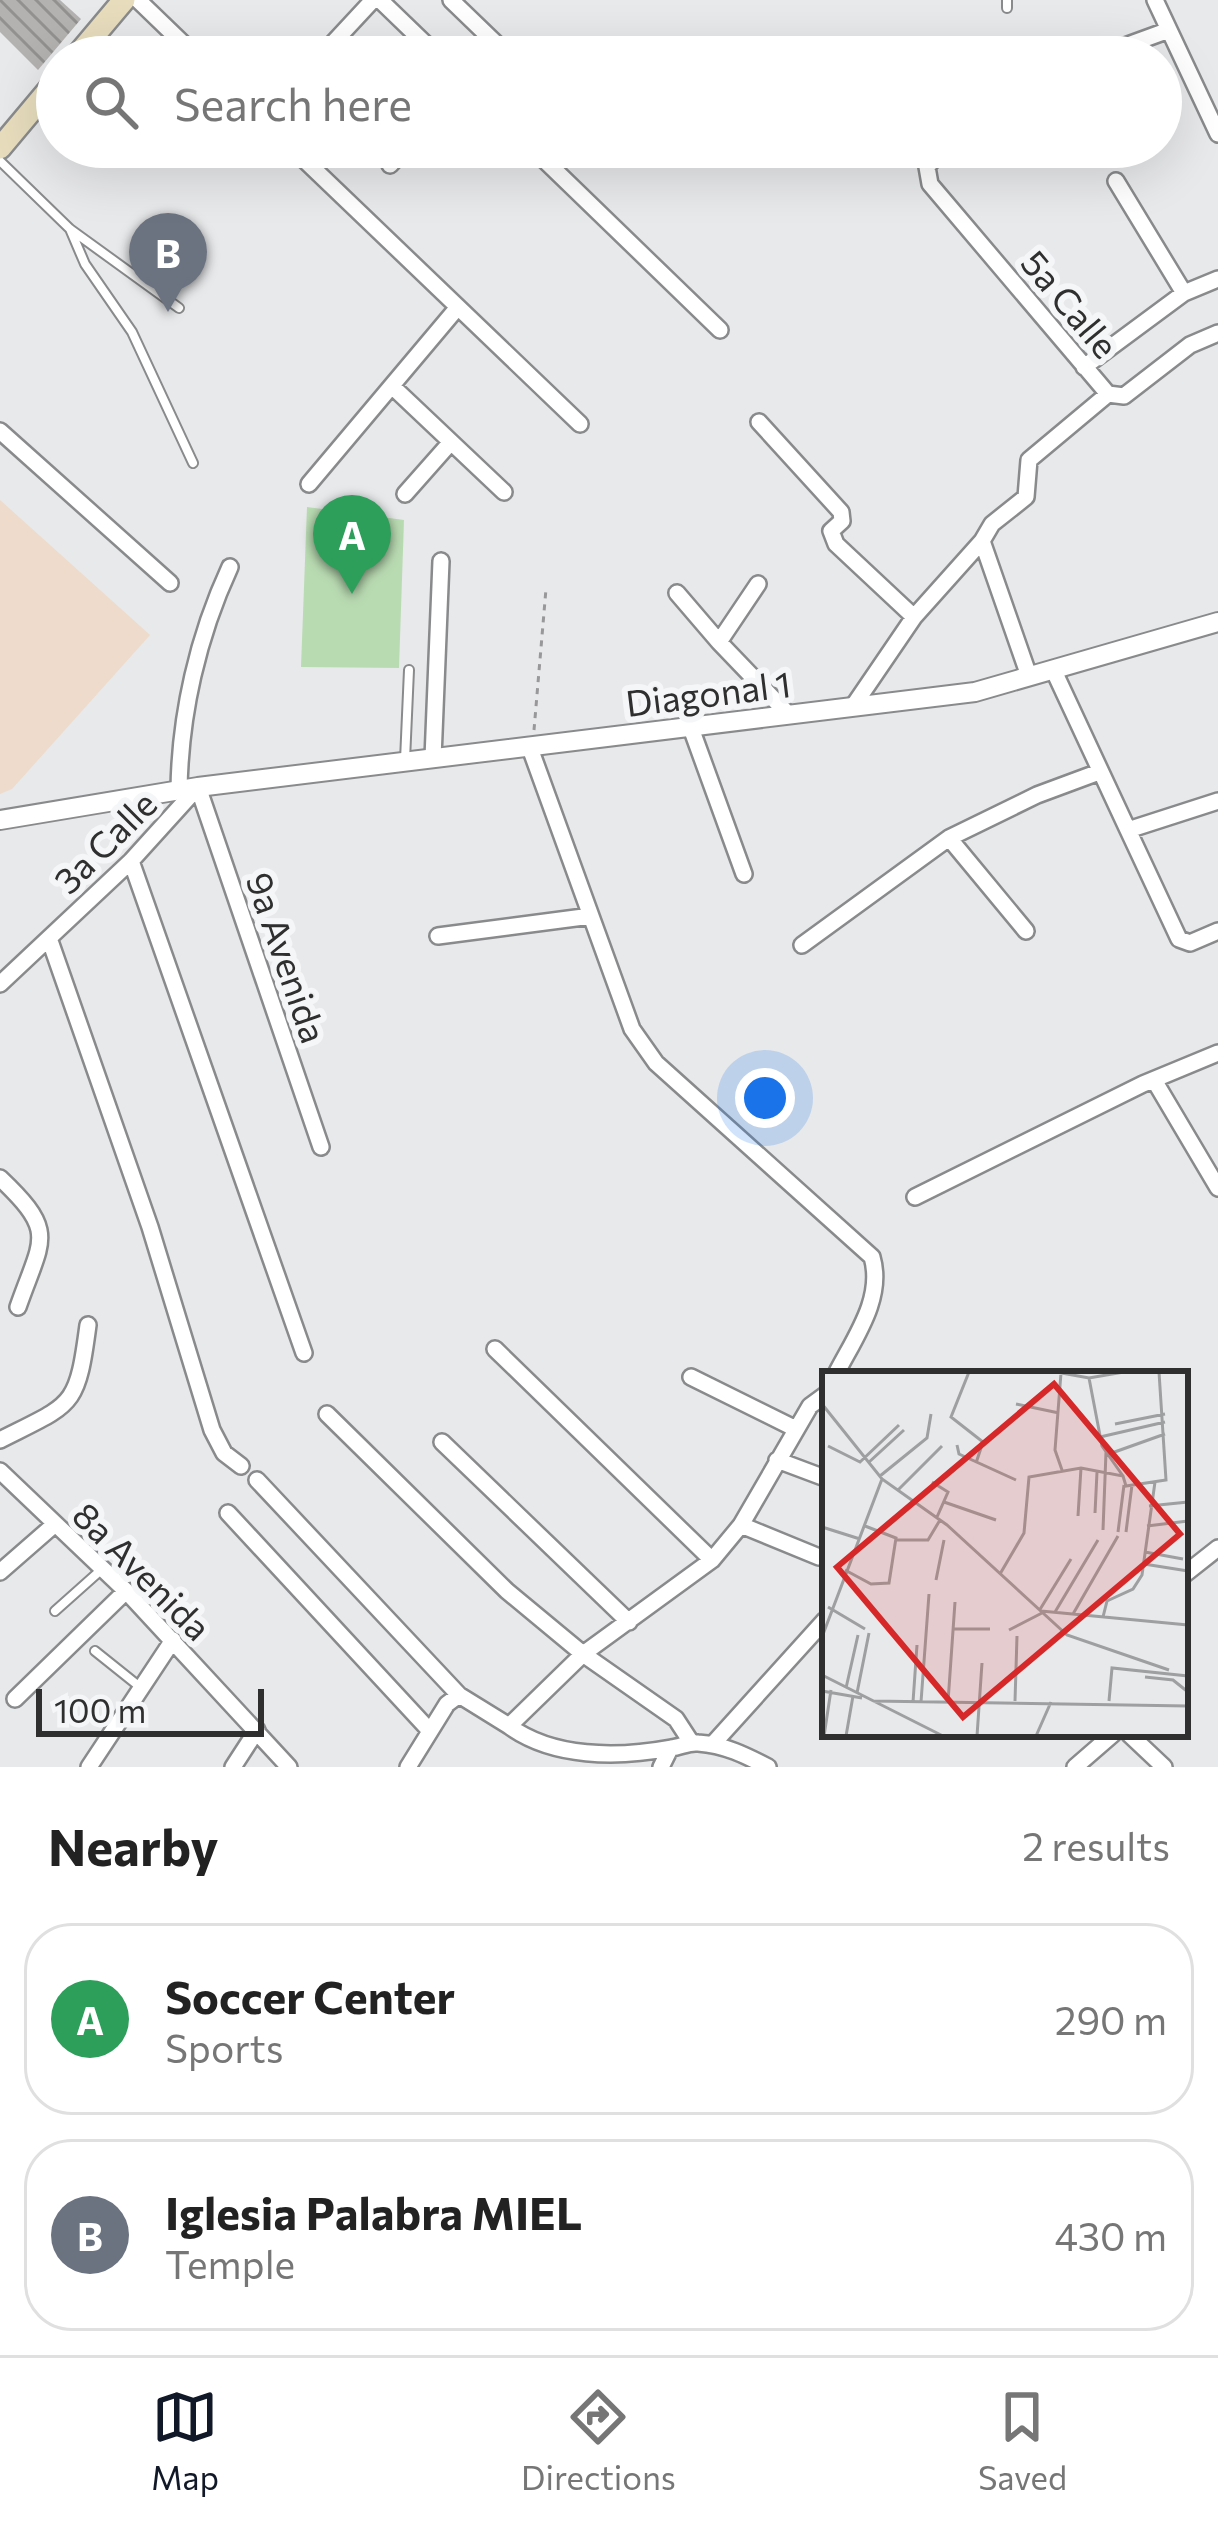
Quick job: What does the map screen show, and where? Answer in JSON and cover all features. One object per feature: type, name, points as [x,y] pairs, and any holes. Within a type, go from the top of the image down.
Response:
[{"type":"main road","points":[[94,36],[124,0]]},
{"type":"main road","points":[[0,148],[36,105]]},
{"type":"street","points":[[138,0],[175,36]]},
{"type":"street","points":[[341,36],[376,0],[416,36]]},
{"type":"street","points":[[451,0],[488,36]]},
{"type":"street","points":[[1155,0],[1172,36]]},
{"type":"street","points":[[1153,36],[1169,30]]},
{"type":"street","points":[[1182,56],[1216,124]]},
{"type":"street","points":[[313,168],[580,424]]},
{"type":"street","points":[[553,168],[720,330]]},
{"type":"street","name":"5a Calle","points":[[928,168],[930,184],[1108,394],[1124,396],[1190,345],[1218,333]]},
{"type":"street","points":[[1116,181],[1184,293]]},
{"type":"street","points":[[1084,367],[1184,293],[1218,279]]},
{"type":"street","points":[[309,484],[458,307]]},
{"type":"street","points":[[394,388],[504,492]]},
{"type":"street","points":[[854,705],[914,617],[992,524],[1026,497],[1029,460],[1108,394]]},
{"type":"street","points":[[759,422],[841,512],[842,521],[831,531],[836,544],[914,617]]},
{"type":"street","points":[[0,431],[170,584]]},
{"type":"street","points":[[405,494],[452,442]]},
{"type":"street","points":[[982,541],[1028,676]]},
{"type":"street","points":[[433,758],[440,561]]},
{"type":"street","points":[[189,789],[179,749],[203,635],[230,567]]},
{"type":"street","points":[[719,642],[758,584]]},
{"type":"street","points":[[677,593],[789,715]]},
{"type":"street","name":"Diagonal 1","points":[[0,820],[189,789],[975,692],[1218,622]]},
{"type":"street","points":[[1053,669],[1179,939],[1190,943],[1218,931]]},
{"type":"street","points":[[691,728],[744,874]]},
{"type":"street","points":[[531,747],[632,1029],[656,1063],[872,1257],[878,1278],[872,1302],[838,1371]]},
{"type":"street","points":[[802,945],[949,838],[1037,795],[1099,772]]},
{"type":"street","name":"3a Calle","points":[[0,984],[131,861],[189,789]]},
{"type":"street","name":"9a Avenida","points":[[189,789],[321,1147]]},
{"type":"street","points":[[1128,830],[1218,801]]},
{"type":"street","points":[[949,838],[1026,931]]},
{"type":"street","points":[[131,861],[304,1353]]},
{"type":"street","points":[[438,936],[591,916]]},
{"type":"street","points":[[49,938],[150,1226],[212,1430],[224,1453],[241,1466]]},
{"type":"street","points":[[915,1197],[1218,1053]]},
{"type":"street","points":[[1154,1080],[1218,1188]]},
{"type":"street","points":[[0,1178],[38,1219],[44,1233],[18,1307]]},
{"type":"street","points":[[0,1440],[65,1407],[80,1388],[88,1325]]},
{"type":"street","points":[[496,1349],[712,1560]]},
{"type":"street","points":[[691,1377],[796,1429]]},
{"type":"street","points":[[509,1726],[583,1654],[712,1560],[741,1525],[810,1406],[822,1399]]},
{"type":"street","points":[[328,1414],[507,1591],[583,1654],[676,1719],[691,1742]]},
{"type":"street","points":[[442,1442],[629,1622]]},
{"type":"street","points":[[777,1460],[822,1477]]},
{"type":"street","name":"8a Avenida","points":[[2,1476],[126,1591],[290,1767]]},
{"type":"street","points":[[257,1480],[459,1695],[535,1745],[564,1753],[670,1749],[691,1742],[712,1745],[768,1767]]},
{"type":"street","points":[[228,1513],[430,1732]]},
{"type":"street","points":[[0,1572],[55,1525]]},
{"type":"street","points":[[741,1525],[819,1556]]},
{"type":"street","points":[[1188,1572],[1218,1548]]},
{"type":"street","points":[[14,1699],[126,1591]]},
{"type":"street","points":[[712,1745],[822,1623]]},
{"type":"street","points":[[89,1767],[172,1640]]},
{"type":"street","points":[[408,1767],[459,1695]]},
{"type":"street","points":[[233,1767],[257,1730]]},
{"type":"street","points":[[1075,1767],[1110,1737]]},
{"type":"street","points":[[1132,1737],[1164,1767]]},
{"type":"street","points":[[661,1767],[670,1749]]},
{"type":"lane","points":[[0,161],[70,229],[179,308]]},
{"type":"lane","points":[[70,229],[85,264],[132,332],[193,463]]},
{"type":"lane","points":[[406,762],[409,670]]},
{"type":"lane","points":[[55,1611],[102,1569]]},
{"type":"lane","points":[[95,1651],[141,1688]]},
{"type":"path","points":[[531,747],[546,589]]},
{"type":"shaded area","points":[[0,500],[150,635],[12,789],[0,794]]},
{"type":"green space","points":[[307,507],[404,520],[399,668],[301,667]]},
{"type":"building","points":[[0,0],[60,0],[81,19],[67,36],[36,36],[36,68],[0,32]]},
{"type":"place","name":"Iglesia Palabra MIEL","points":[[168,312]]},
{"type":"place","name":"Soccer Center","points":[[352,594]]}]
